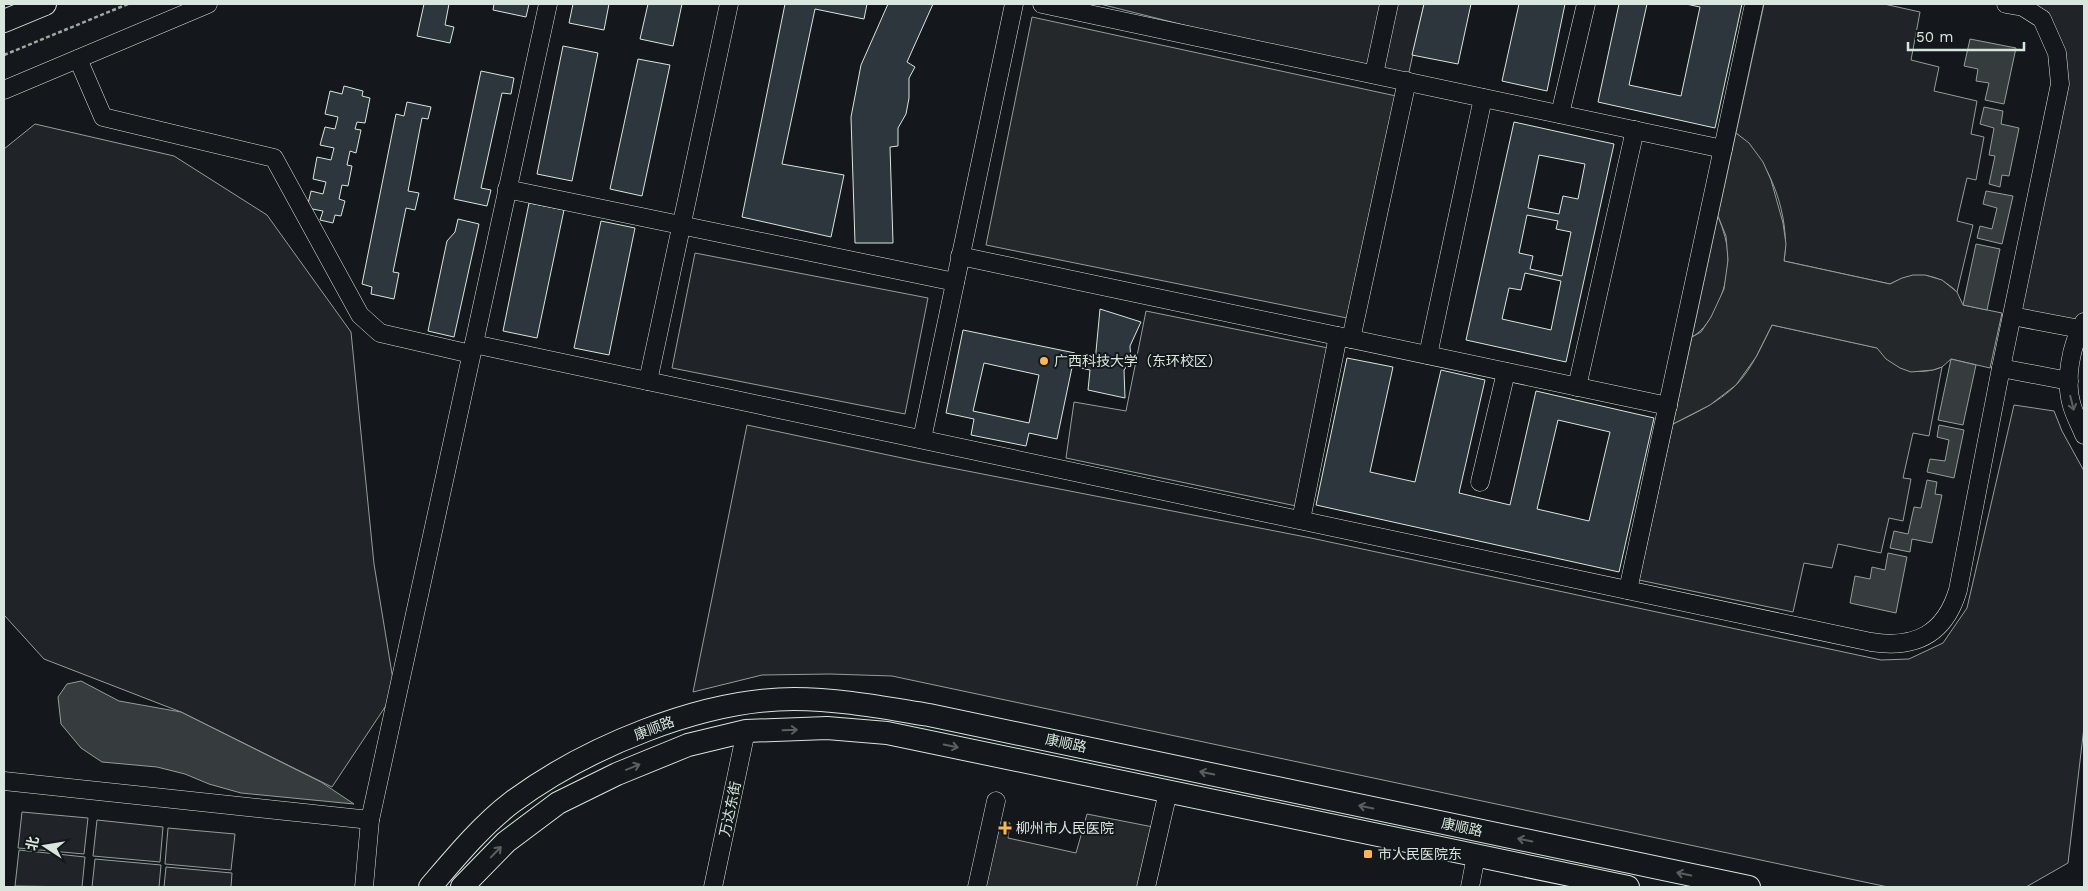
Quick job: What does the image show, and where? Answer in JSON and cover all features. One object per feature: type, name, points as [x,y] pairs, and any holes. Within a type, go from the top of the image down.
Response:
[{"type":"main road","points":[[4,21],[45,4]]},
{"type":"main road","name":"康顺路","points":[[430,887],[464,848],[510,804],[552,775],[631,737],[684,716],[745,703],[794,699],[840,701],[929,715],[1749,887]]},
{"type":"main road","name":"康顺路","points":[[462,887],[506,842],[558,803],[617,774],[688,745],[746,731],[827,728],[887,733],[1628,887]]},
{"type":"street","points":[[4,90],[208,4]]},
{"type":"street","points":[[364,887],[370,820],[548,4]]},
{"type":"street","points":[[648,381],[729,4]]},
{"type":"street","points":[[922,440],[1014,4]]},
{"type":"street","points":[[1042,4],[1723,149]]},
{"type":"street","points":[[1374,74],[1388,4]]},
{"type":"street","points":[[1560,114],[1586,4]]},
{"type":"street","points":[[1628,590],[1754,4]]},
{"type":"street","points":[[78,59],[103,117],[274,158],[360,315],[380,333],[648,381],[1870,642],[1902,644],[1920,639],[1935,629],[1954,604],[1958,590],[2001,368],[2060,84],[2056,53],[2042,19],[2023,7],[2006,4]]},
{"type":"street","points":[[1301,520],[1407,81]]},
{"type":"street","points":[[1428,355],[1483,98]]},
{"type":"street","points":[[1577,387],[1635,130]]},
{"type":"street","points":[[507,189],[955,282]]},
{"type":"street","points":[[960,256],[1668,406]]},
{"type":"street","points":[[2012,316],[2082,325],[2073,349],[2068,381],[2072,404],[2084,435]]},
{"type":"street","points":[[2001,368],[2068,381]]},
{"type":"street","points":[[1480,482],[1506,372]]},
{"type":"street","name":"万达东街","points":[[714,887],[746,731]]},
{"type":"street","points":[[4,781],[370,820]]},
{"type":"street","points":[[1146,887],[1168,792]]},
{"type":"street","points":[[977,887],[996,801]]},
{"type":"street","points":[[1470,887],[1476,856]]},
{"type":"path","points":[[4,55],[128,4]]},
{"type":"shaded area","points":[[1100,4],[1424,4],[1407,81]]},
{"type":"shaded area","points":[[1764,4],[1884,4],[1920,12],[1911,60],[1939,67],[1934,91],[1977,101],[1971,134],[1984,137],[1976,180],[1967,178],[1957,221],[1973,225],[1957,292],[1942,280],[1934,277],[1908,277],[1890,284],[1784,261],[1784,227],[1776,191],[1759,158],[1736,133]]},
{"type":"shaded area","points":[[2006,4],[2084,4],[2084,322],[2012,316],[2060,83],[2042,19]]},
{"type":"shaded area","points":[[1032,17],[1396,96],[1347,318],[986,245]]},
{"type":"shaded area","points":[[1970,39],[2016,48],[2004,104],[1985,100],[1989,83],[1976,81],[1978,69],[1964,66]]},
{"type":"shaded area","points":[[1984,107],[2003,111],[2001,124],[2019,128],[2009,176],[2002,175],[2000,187],[1989,184],[1995,156],[1989,155],[1994,128],[1980,124]]},
{"type":"shaded area","points":[[35,124],[174,156],[267,215],[351,332],[374,564],[395,692],[332,787],[181,712],[44,659],[4,615],[4,149]]},
{"type":"shaded area","points":[[1736,133],[1749,143],[1763,162],[1771,180],[1783,223],[1786,244],[1784,261],[1890,284],[1913,275],[1925,275],[1942,280],[1957,292],[1963,305],[2002,313],[1990,368],[1951,359],[1942,367],[1933,370],[1911,372],[1900,368],[1886,359],[1877,348],[1772,325],[1756,357],[1736,385],[1710,405],[1673,424],[1692,337],[1701,332],[1711,317],[1724,289],[1728,260],[1726,236],[1718,216]]},
{"type":"shaded area","points":[[1986,191],[2013,196],[2002,244],[1977,238],[1980,226],[1992,229],[1997,208],[1983,204]]},
{"type":"shaded area","points":[[1718,216],[1727,247],[1728,268],[1726,279],[1719,302],[1713,313],[1700,331],[1692,337]]},
{"type":"shaded area","points":[[1976,244],[2000,249],[1987,310],[1963,305]]},
{"type":"shaded area","points":[[695,253],[928,298],[905,414],[672,368]]},
{"type":"shaded area","points":[[1146,311],[1333,349],[1301,507],[1066,458],[1074,402],[1126,411]]},
{"type":"shaded area","points":[[1772,325],[1878,348],[1892,362],[1907,370],[1923,371],[1942,367],[1929,436],[1913,433],[1903,478],[1911,479],[1903,521],[1889,518],[1881,553],[1838,544],[1832,568],[1804,563],[1793,612],[1639,580],[1673,424],[1714,402],[1742,379]]},
{"type":"shaded area","points":[[1951,359],[1976,365],[1963,425],[1938,420]]},
{"type":"shaded area","points":[[2014,405],[2054,411],[2062,431],[2084,471],[2084,727],[2068,863],[2026,887],[1888,887],[892,676],[830,674],[762,675],[693,692],[747,425],[921,462],[1311,538],[1881,660],[1909,659],[1943,643],[1967,608]]},
{"type":"shaded area","points":[[1939,425],[1964,430],[1954,478],[1927,472],[1930,459],[1945,461],[1949,440],[1937,437]]},
{"type":"shaded area","points":[[1927,480],[1937,482],[1935,494],[1942,495],[1932,543],[1912,539],[1910,552],[1890,548],[1894,531],[1908,534],[1914,507],[1921,508]]},
{"type":"shaded area","points":[[1888,553],[1907,557],[1896,613],[1850,603],[1855,576],[1870,579],[1872,567],[1885,570]]},
{"type":"shaded area","points":[[81,681],[119,701],[181,712],[321,782],[354,804],[241,793],[209,784],[185,774],[157,767],[102,762],[81,748],[61,724],[58,697],[67,684]]},
{"type":"shaded area","points":[[22,812],[88,818],[84,854],[18,848]]},
{"type":"shaded area","points":[[1087,814],[1153,827],[1139,887],[978,887],[992,821],[1010,823],[1008,838],[1076,853]]},
{"type":"shaded area","points":[[97,820],[163,827],[160,862],[93,856]]},
{"type":"shaded area","points":[[168,828],[235,834],[231,870],[165,864]]},
{"type":"shaded area","points":[[19,850],[85,857],[82,887],[15,886]]},
{"type":"shaded area","points":[[95,859],[161,865],[159,887],[92,887]]},
{"type":"shaded area","points":[[166,867],[232,873],[231,887],[164,887]]},
{"type":"building","points":[[424,4],[449,4],[445,25],[454,27],[450,43],[417,36]]},
{"type":"building","points":[[494,4],[529,4],[526,17],[493,10]]},
{"type":"building","points":[[573,4],[609,4],[604,30],[569,23]]},
{"type":"building","points":[[648,4],[682,4],[673,46],[640,39]]},
{"type":"building","points":[[785,4],[867,4],[864,19],[815,9],[782,164],[844,175],[831,237],[742,217]]},
{"type":"building","points":[[888,4],[933,4],[907,62],[915,67],[909,78],[909,98],[906,114],[898,128],[898,146],[890,147],[893,243],[855,243],[851,117],[861,65]]},
{"type":"building","points":[[1424,4],[1471,4],[1458,64],[1412,55]]},
{"type":"building","points":[[1519,4],[1565,4],[1547,91],[1502,81]]},
{"type":"building","points":[[1619,4],[1647,4],[1629,85],[1681,96],[1700,7],[1686,4],[1742,4],[1715,128],[1598,102]]},
{"type":"building","points":[[563,46],[598,53],[572,181],[537,174]]},
{"type":"building","points":[[638,59],[670,65],[642,196],[610,189]]},
{"type":"building","points":[[481,71],[514,78],[511,94],[502,93],[481,188],[491,190],[487,206],[454,199]]},
{"type":"building","points":[[344,86],[363,91],[362,96],[370,98],[365,123],[357,122],[355,129],[361,130],[356,153],[350,151],[347,165],[352,166],[348,186],[342,185],[339,199],[345,201],[341,216],[335,215],[333,223],[320,220],[323,211],[307,208],[311,191],[323,194],[326,182],[313,179],[317,157],[331,160],[334,148],[320,145],[325,127],[335,129],[338,117],[325,114],[330,91],[342,94]]},
{"type":"building","points":[[407,102],[431,107],[428,119],[422,118],[408,191],[419,193],[415,210],[406,208],[393,272],[399,273],[394,299],[371,294],[372,287],[362,284],[396,114],[404,116]]},
{"type":"building","points":[[1514,122],[1614,144],[1566,362],[1466,340]],"holes":[[[1539,155],[1585,164],[1578,199],[1563,196],[1559,214],[1528,208]],[[1527,215],[1558,221],[1556,229],[1571,232],[1562,276],[1530,269],[1533,256],[1519,253]],[[1525,273],[1561,281],[1551,330],[1502,319],[1509,288],[1521,290]]]},
{"type":"building","points":[[529,203],[564,210],[537,338],[503,331]]},
{"type":"building","points":[[458,219],[479,224],[454,337],[428,331],[447,241],[455,232]]},
{"type":"building","points":[[601,221],[635,228],[609,355],[574,348]]},
{"type":"building","points":[[1100,309],[1141,322],[1130,346],[1131,361],[1124,370],[1125,398],[1088,390],[1090,370],[1072,366],[1074,360],[1095,362]]},
{"type":"building","points":[[963,330],[1075,353],[1057,439],[1029,433],[1026,446],[971,435],[974,419],[946,413]],"holes":[[[984,363],[1039,375],[1029,423],[973,411]]]},
{"type":"building","points":[[1347,358],[1393,367],[1370,472],[1415,482],[1441,370],[1485,380],[1459,493],[1510,505],[1536,391],[1654,418],[1619,572],[1316,505]],"holes":[[[1558,420],[1610,432],[1589,521],[1537,509]]]},
{"type":"place","name":"广西科技大学（东环校区）","points":[[1044,361]]},
{"type":"place","name":"柳州市人民医院","points":[[1005,828]]},
{"type":"place","name":"市人民医院东","points":[[1368,854]]}]
